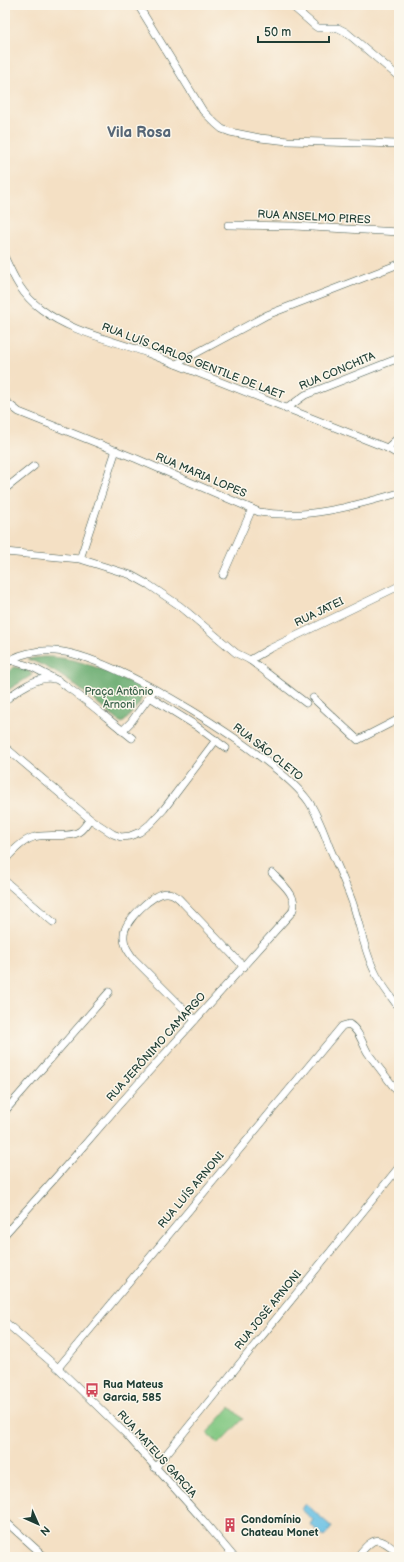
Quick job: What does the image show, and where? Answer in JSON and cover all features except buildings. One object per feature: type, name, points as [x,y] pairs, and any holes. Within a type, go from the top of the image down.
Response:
[{"type":"street","points":[[138,5],[203,111],[222,129],[242,135],[270,139],[399,144]]},
{"type":"street","points":[[291,5],[315,26],[321,28],[338,28],[346,32],[399,77]]},
{"type":"street","name":"RUA ANSELMO PIRES","points":[[228,224],[399,232]]},
{"type":"street","name":"RUA LUÍS CARLOS GENTILE DE LAET","points":[[5,258],[14,280],[21,290],[42,310],[59,321],[80,330],[149,353],[399,454]]},
{"type":"street","points":[[176,364],[267,315],[399,264]]},
{"type":"street","name":"RUA CONCHITA","points":[[286,409],[306,395],[399,358]]},
{"type":"street","name":"RUA MARIA LOPES","points":[[5,401],[19,412],[116,450],[259,512],[278,515],[316,512],[343,508],[399,493]]},
{"type":"street","points":[[387,448],[399,437]]},
{"type":"street","points":[[80,559],[116,450]]},
{"type":"street","points":[[5,489],[34,466]]},
{"type":"street","points":[[223,575],[252,509]]},
{"type":"street","points":[[5,552],[80,559],[123,571],[149,584],[195,617],[236,654],[250,660],[306,703]]},
{"type":"street","name":"RUA JATEI","points":[[250,660],[268,649],[399,586]]},
{"type":"street","name":"RUA SÃO CLETO","points":[[5,666],[8,657],[41,651],[69,653],[100,663],[154,689],[189,709],[244,746],[288,780],[307,800],[319,820],[346,885],[374,970],[399,1008]]},
{"type":"street","points":[[8,657],[54,678],[73,691],[132,738]]},
{"type":"street","points":[[5,701],[24,686],[37,680],[54,678]]},
{"type":"street","points":[[122,731],[154,689]]},
{"type":"street","name":"RUA SÃO CLETO","points":[[150,696],[195,725],[226,748]]},
{"type":"street","points":[[313,698],[358,740],[399,719]]},
{"type":"street","points":[[5,747],[90,819],[121,837],[130,836],[140,832],[150,824],[164,809],[216,740]]},
{"type":"street","points":[[5,860],[22,843],[33,837],[74,834],[80,832],[90,819]]},
{"type":"street","name":"RUA JERÔNIMO CAMARGO","points":[[5,1234],[292,912],[295,907],[293,897],[272,873]]},
{"type":"street","points":[[5,881],[53,922]]},
{"type":"street","points":[[195,1020],[133,958],[127,949],[124,941],[124,933],[127,926],[138,912],[151,899],[159,894],[167,892],[174,894],[244,967]]},
{"type":"street","points":[[5,1111],[109,992]]},
{"type":"street","name":"RUA LUÍS ARNONI","points":[[58,1368],[342,1026],[349,1024],[355,1028],[368,1053],[399,1094]]},
{"type":"street","name":"RUA JOSÉ ARNONI","points":[[155,1468],[399,1166]]},
{"type":"street","name":"RUA MATEUS GARCIA","points":[[5,1322],[58,1368],[125,1433],[227,1554],[234,1557]]},
{"type":"street","points":[[5,1521],[45,1557]]},
{"type":"street","points":[[357,1557],[370,1543],[377,1540],[384,1542],[399,1553]]},
{"type":"green space","name":"Praça Antônio Arnoni","points":[[43,657],[68,659],[104,670],[139,686],[144,692],[139,704],[122,723],[83,691],[47,667],[27,659]]},
{"type":"green space","points":[[13,667],[27,669],[32,675],[5,692],[5,676]]},
{"type":"green space","points":[[230,1407],[243,1419],[219,1444],[207,1433]]},
{"type":"water","points":[[306,1504],[332,1527],[324,1537],[310,1524],[313,1520],[301,1509]]},
{"type":"place","name":"Rua Mateus Garcia, 585","points":[[92,1390]]},
{"type":"place","name":"Condomínio Chateau Monet","points":[[230,1525]]},
{"type":"district","name":"Vila Rosa","points":[[139,132]]}]
